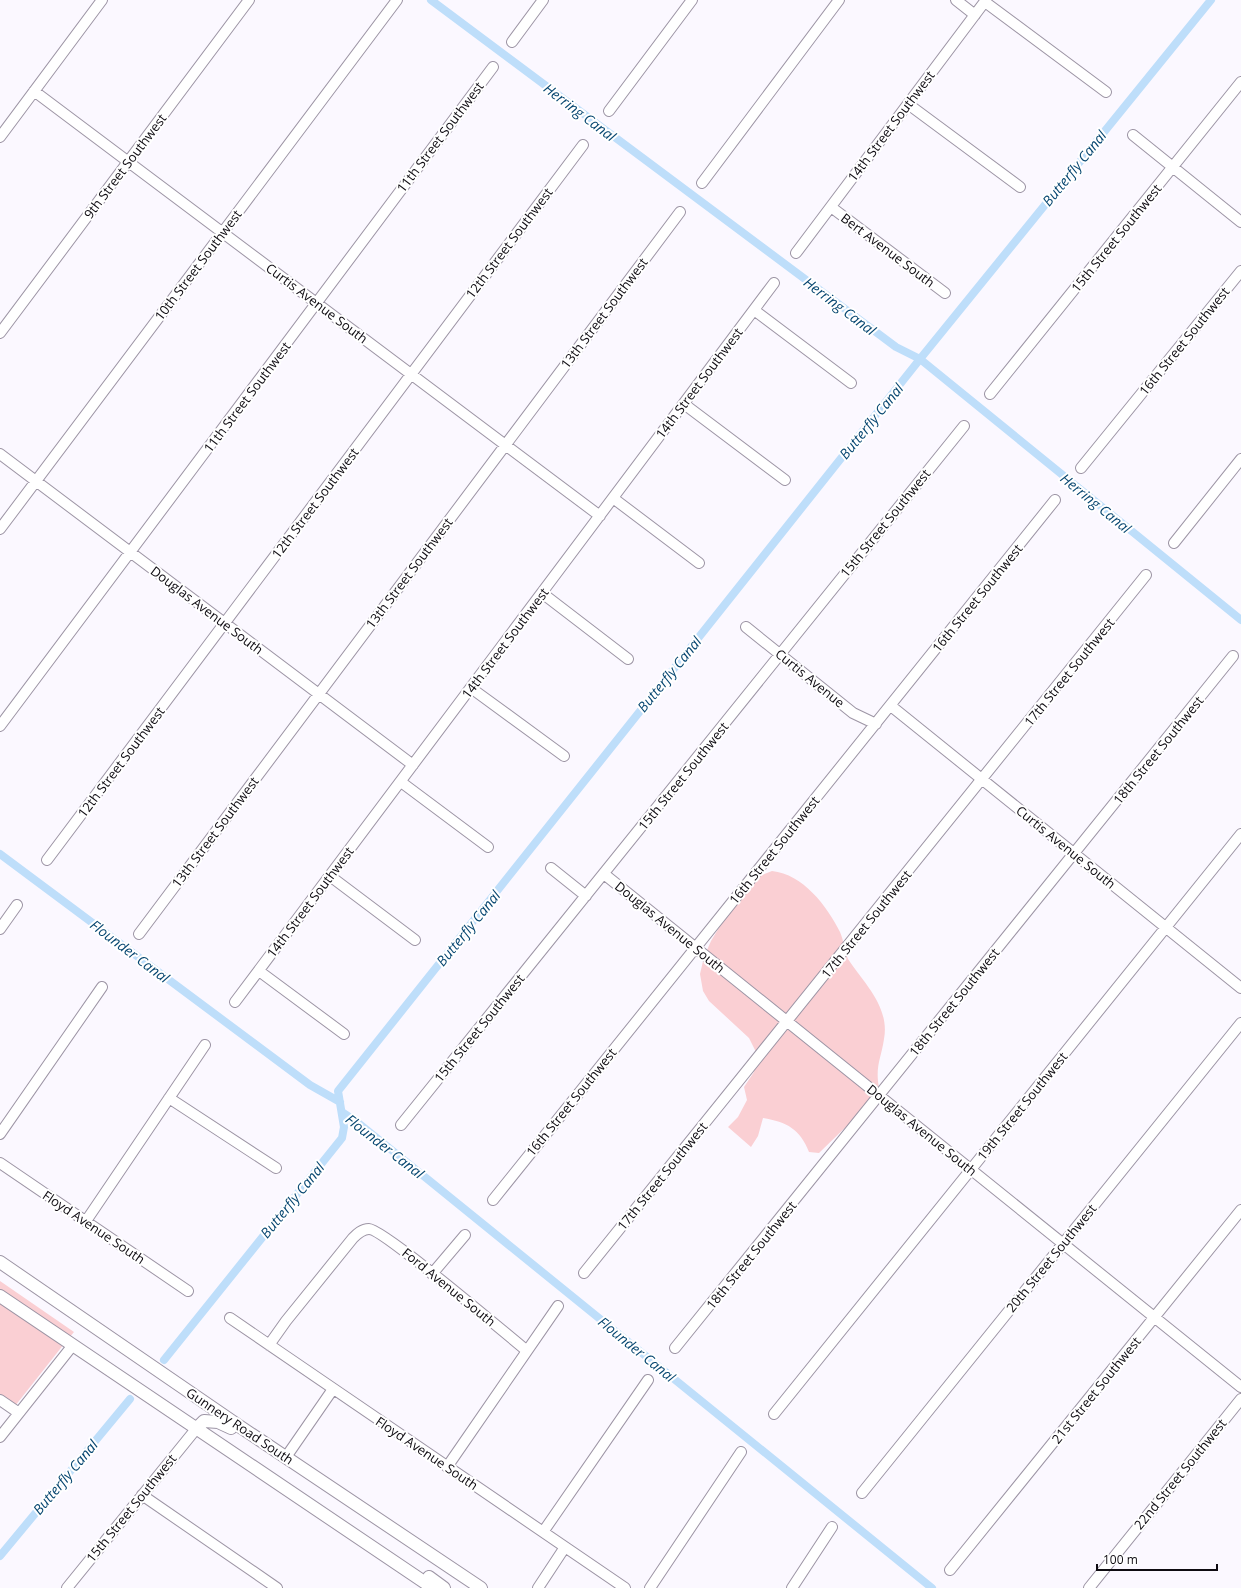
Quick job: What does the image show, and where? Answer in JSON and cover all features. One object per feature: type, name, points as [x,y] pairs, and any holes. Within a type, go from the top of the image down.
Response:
[{"type":"main road","name":"Gunnery Road South","points":[[0,1262],[481,1588]]},
{"type":"main road","name":"Gunnery Road South","points":[[0,1296],[433,1588]]},
{"type":"main road","points":[[196,1429],[204,1421],[218,1422],[228,1426],[301,1477],[322,1481]]},
{"type":"main road","points":[[393,1561],[413,1567],[444,1588]]},
{"type":"street","points":[[0,136],[102,0]]},
{"type":"street","name":"9th Street Southwest","points":[[0,333],[249,0]]},
{"type":"street","name":"10th Street Southwest","points":[[0,529],[396,0]]},
{"type":"street","points":[[512,42],[543,0]]},
{"type":"street","points":[[609,111],[692,0]]},
{"type":"street","points":[[702,183],[839,0]]},
{"type":"street","points":[[956,0],[975,15]]},
{"type":"street","points":[[986,1],[1106,92]]},
{"type":"street","name":"14th Street Southwest","points":[[796,253],[986,1]]},
{"type":"street","name":"11th Street Southwest","points":[[0,726],[493,67]]},
{"type":"street","name":"15th Street Southwest","points":[[990,394],[1241,82]]},
{"type":"street","name":"Curtis Avenue South","points":[[34,91],[600,516]]},
{"type":"street","points":[[908,104],[1020,187]]},
{"type":"street","points":[[1134,135],[1241,222]]},
{"type":"street","name":"12th Street Southwest","points":[[47,860],[583,145]]},
{"type":"street","name":"Bert Avenue South","points":[[831,207],[945,293]]},
{"type":"street","name":"13th Street Southwest","points":[[140,934],[318,694],[680,212]]},
{"type":"street","name":"16th Street Southwest","points":[[1081,468],[1241,271]]},
{"type":"street","name":"14th Street Southwest","points":[[235,1002],[774,283]]},
{"type":"street","points":[[754,310],[851,383]]},
{"type":"street","points":[[684,404],[785,480]]},
{"type":"street","name":"15th Street Southwest","points":[[401,1125],[964,426]]},
{"type":"street","name":"Douglas Avenue South","points":[[0,454],[413,765]]},
{"type":"street","points":[[1174,543],[1241,459]]},
{"type":"street","points":[[613,498],[699,563]]},
{"type":"street","name":"16th Street Southwest","points":[[492,1200],[1056,500]]},
{"type":"street","name":"17th Street Southwest","points":[[584,1273],[1146,575]]},
{"type":"street","points":[[542,593],[628,659]]},
{"type":"street","name":"Curtis Avenue","points":[[746,627],[853,713],[876,724]]},
{"type":"street","name":"18th Street Southwest","points":[[675,1348],[1233,656]]},
{"type":"street","points":[[471,688],[564,756]]},
{"type":"street","name":"Curtis Avenue South","points":[[891,706],[1241,988]]},
{"type":"street","points":[[400,782],[488,847]]},
{"type":"street","name":"19th Street Southwest","points":[[774,1414],[1241,834]]},
{"type":"street","points":[[551,868],[586,896]]},
{"type":"street","name":"Douglas Avenue South","points":[[604,874],[1241,1387]]},
{"type":"street","points":[[330,876],[415,940]]},
{"type":"street","points":[[0,929],[17,904]]},
{"type":"street","points":[[259,971],[344,1034]]},
{"type":"street","points":[[0,1134],[102,987]]},
{"type":"street","name":"20th Street Southwest","points":[[862,1493],[1241,1023]]},
{"type":"street","points":[[86,1221],[205,1045]]},
{"type":"street","points":[[170,1098],[276,1168]]},
{"type":"street","name":"Floyd Avenue South","points":[[0,1163],[188,1291]]},
{"type":"street","name":"21st Street Southwest","points":[[950,1570],[1241,1210]]},
{"type":"street","name":"Ford Avenue South","points":[[269,1345],[353,1238],[360,1232],[369,1229],[378,1232],[526,1350]]},
{"type":"street","points":[[432,1274],[465,1236]]},
{"type":"street","points":[[447,1467],[526,1350],[558,1306]]},
{"type":"street","name":"Floyd Avenue South","points":[[230,1318],[625,1588]]},
{"type":"street","points":[[0,1437],[73,1345]]},
{"type":"street","points":[[543,1532],[648,1380]]},
{"type":"street","points":[[286,1457],[333,1389]]},
{"type":"street","name":"22nd Street Southwest","points":[[1088,1588],[1241,1399]]},
{"type":"street","points":[[0,1400],[19,1413]]},
{"type":"street","name":"15th Street Southwest","points":[[67,1588],[196,1429]]},
{"type":"street","points":[[650,1588],[741,1452]]},
{"type":"street","points":[[142,1495],[277,1588]]},
{"type":"street","points":[[792,1588],[832,1527]]},
{"type":"street","points":[[538,1588],[565,1548]]},
{"type":"shaded area","points":[[772,871],[783,873],[794,878],[813,893],[821,902],[840,932],[848,959],[874,996],[883,1016],[885,1027],[878,1068],[879,1088],[856,1117],[819,1153],[809,1152],[797,1132],[786,1124],[779,1122],[763,1118],[758,1136],[751,1147],[728,1127],[738,1117],[747,1100],[744,1087],[754,1072],[757,1054],[749,1038],[709,1001],[703,991],[700,974],[704,957],[711,941],[726,916],[757,877]]},
{"type":"shaded area","points":[[0,1281],[74,1332],[69,1338],[0,1291]]},
{"type":"shaded area","points":[[0,1301],[64,1344],[15,1406],[0,1395]]},
{"type":"waterway","name":"Herring Canal","points":[[431,0],[896,347],[920,359],[1241,620]]},
{"type":"waterway","name":"Butterfly Canal","points":[[164,1360],[342,1138],[344,1127],[338,1091],[920,359],[1211,0]]},
{"type":"waterway","name":"Flounder Canal","points":[[0,854],[310,1085],[340,1102]]},
{"type":"waterway","name":"Flounder Canal","points":[[342,1112],[357,1122],[932,1588]]},
{"type":"waterway","name":"Butterfly Canal","points":[[0,1556],[130,1399]]}]
